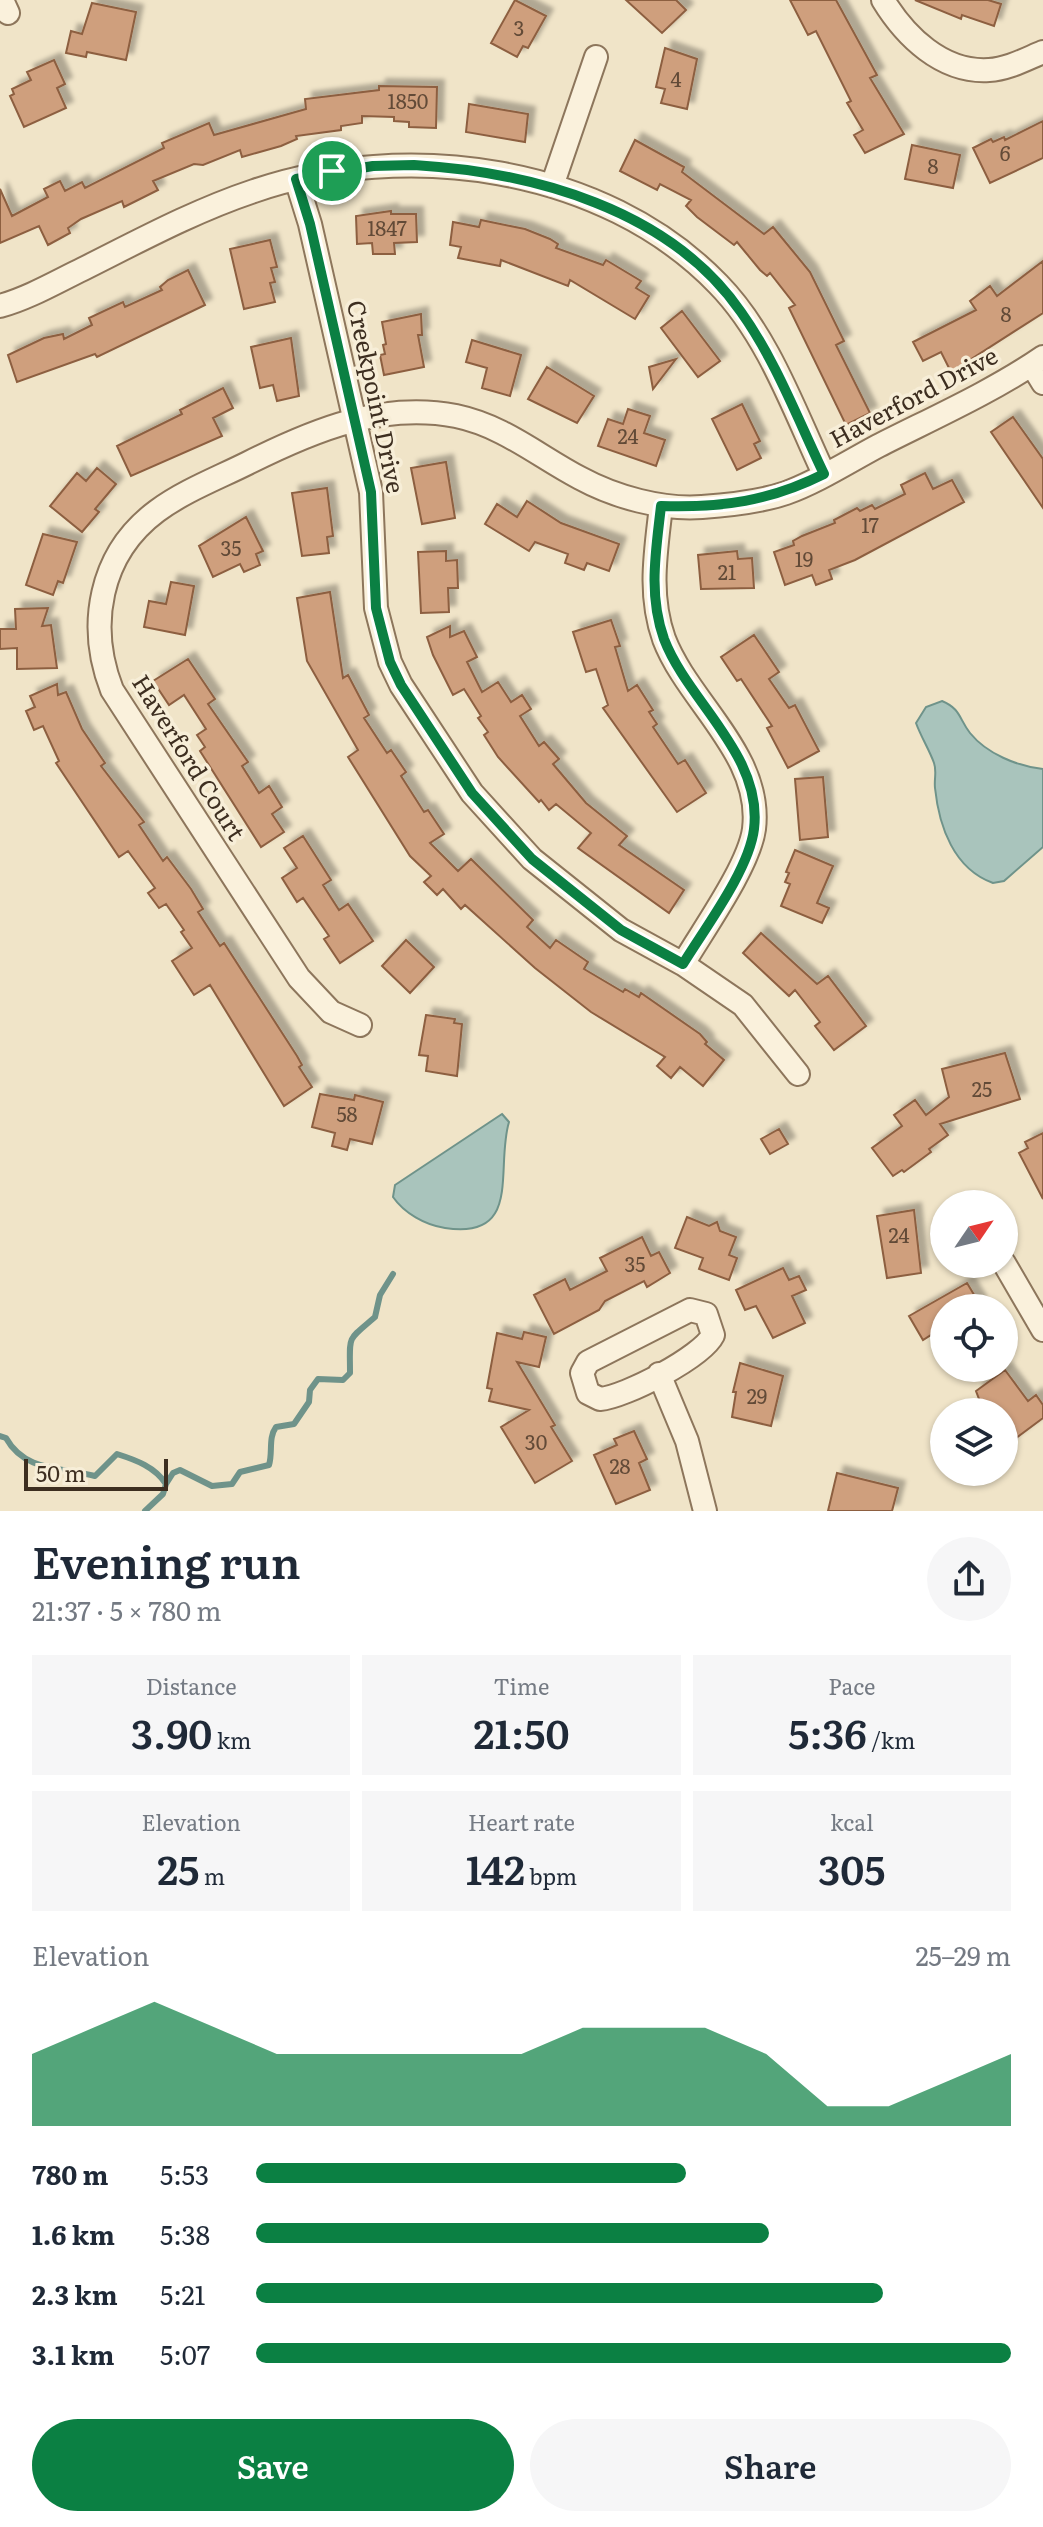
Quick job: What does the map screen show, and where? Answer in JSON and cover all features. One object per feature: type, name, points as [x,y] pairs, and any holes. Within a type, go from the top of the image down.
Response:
[{"type":"street","points":[[883,0],[897,23],[912,38],[933,55],[958,66],[988,71],[1043,52]]},
{"type":"street","points":[[552,186],[596,57]]},
{"type":"street","points":[[0,306],[187,217],[296,179],[373,166],[414,165],[481,171],[552,186],[628,219],[661,238],[719,284],[759,340],[824,474]]},
{"type":"street","name":"Creekpoint Drive","points":[[296,179],[310,224],[371,492],[376,608],[390,662],[401,685],[472,793],[532,859],[621,930],[683,964],[743,1005],[798,1074]]},
{"type":"street","name":"Haverford Drive","points":[[353,420],[421,411],[488,425],[580,478],[661,506],[698,507],[787,493],[1039,368]]},
{"type":"street","name":"Haverford Court","points":[[353,420],[296,439],[176,499],[141,524],[117,556],[107,577],[98,616],[99,643],[112,690],[299,978],[331,1012],[360,1025]]},
{"type":"street","points":[[661,506],[653,574],[664,638],[746,774],[754,810],[754,830],[745,855],[683,964]]},
{"type":"street","points":[[1013,1278],[1043,1330]]},
{"type":"street","points":[[697,1310],[706,1314],[713,1335],[707,1346],[659,1374],[600,1399],[588,1393],[582,1373],[595,1357],[682,1312],[697,1310]]},
{"type":"street","points":[[659,1374],[687,1441],[705,1511]]},
{"type":"water","points":[[942,701],[956,711],[970,733],[985,747],[1013,762],[1043,769],[1043,847],[1004,881],[993,883],[968,868],[945,832],[937,803],[935,766],[916,723],[926,707]]},
{"type":"water","points":[[502,1114],[509,1122],[501,1197],[496,1212],[486,1223],[470,1229],[437,1226],[416,1217],[393,1197],[395,1185]]},
{"type":"building","points":[[515,0],[546,16],[528,48],[523,46],[517,57],[491,43]]},
{"type":"building","points":[[626,0],[676,0],[686,10],[662,33]]},
{"type":"building","points":[[790,0],[836,0],[877,75],[870,78],[904,134],[865,153],[854,135],[863,130],[847,103],[851,101],[816,31],[808,35]]},
{"type":"building","points":[[915,0],[988,0],[1001,4],[994,26],[962,15],[961,19]]},
{"type":"building","points":[[92,3],[136,12],[126,60],[87,52],[86,57],[66,53],[71,31],[82,34]]},
{"type":"building","points":[[665,48],[697,59],[687,109],[661,103],[665,89],[656,87]]},
{"type":"building","points":[[54,60],[65,84],[57,88],[66,108],[24,127],[10,96],[14,94],[12,89],[31,80],[27,72]]},
{"type":"building","points":[[379,86],[437,87],[436,128],[409,127],[409,122],[394,121],[394,117],[362,116],[362,123],[341,126],[341,130],[296,136],[297,139],[281,146],[242,157],[240,150],[203,165],[194,164],[153,181],[158,190],[124,207],[122,201],[81,219],[68,228],[70,233],[48,245],[39,226],[0,243],[0,189],[12,216],[48,197],[44,189],[60,181],[65,191],[82,182],[85,188],[164,148],[162,143],[209,123],[214,135],[306,109],[305,99],[379,90]]},
{"type":"building","points":[[469,104],[528,114],[525,142],[466,132]]},
{"type":"building","points":[[1043,121],[1043,158],[990,183],[973,148],[991,139],[993,142],[1004,137],[1005,140]]},
{"type":"building","points":[[635,140],[684,167],[682,172],[764,234],[773,227],[810,272],[844,341],[836,345],[870,413],[846,425],[789,308],[795,305],[770,273],[767,276],[760,270],[737,242],[734,245],[697,217],[686,206],[691,200],[660,184],[657,190],[620,171]]},
{"type":"building","points":[[912,145],[960,155],[953,188],[905,179]]},
{"type":"building","points":[[391,211],[391,214],[416,214],[417,242],[394,243],[395,254],[373,254],[372,243],[357,244],[356,216]]},
{"type":"building","points":[[481,220],[525,229],[550,239],[558,244],[556,248],[603,265],[606,260],[641,281],[636,288],[649,296],[635,319],[570,280],[568,286],[501,260],[500,266],[458,258],[461,247],[450,245],[453,222],[479,227]]},
{"type":"building","points":[[270,240],[277,267],[271,268],[275,282],[270,283],[275,302],[244,309],[230,249]]},
{"type":"building","points":[[1043,261],[1043,313],[951,372],[941,352],[923,361],[913,342],[976,310],[970,301],[990,286],[997,296]]},
{"type":"building","points":[[188,270],[205,305],[97,357],[95,354],[17,382],[8,355],[44,338],[63,334],[64,339],[92,325],[89,318],[123,302],[125,307],[162,290],[160,287],[168,280]]},
{"type":"building","points":[[682,311],[720,361],[698,377],[661,328]]},
{"type":"building","points":[[421,314],[422,335],[418,335],[424,367],[384,375],[380,355],[385,354],[383,345],[386,344],[382,322]]},
{"type":"building","points":[[291,338],[299,396],[277,401],[273,385],[260,388],[251,347]]},
{"type":"building","points":[[472,340],[521,355],[510,396],[482,388],[487,368],[466,362]]},
{"type":"building","points":[[676,359],[653,389],[649,367]]},
{"type":"building","points":[[547,367],[594,396],[577,423],[528,399]]},
{"type":"building","points":[[223,388],[233,408],[213,418],[222,436],[131,476],[117,446],[182,414],[180,410]]},
{"type":"building","points":[[742,404],[760,441],[754,444],[761,458],[737,470],[712,419]]},
{"type":"building","points":[[628,409],[650,416],[644,433],[665,440],[656,466],[598,446],[608,419],[623,424]]},
{"type":"building","points":[[1013,417],[1043,459],[1043,508],[991,432]]},
{"type":"building","points":[[446,462],[455,518],[422,524],[411,468]]},
{"type":"building","points":[[97,468],[116,484],[95,509],[99,512],[82,532],[50,506],[77,473],[86,481]]},
{"type":"building","points":[[925,473],[933,489],[952,480],[964,502],[855,560],[829,570],[832,579],[816,585],[812,575],[785,585],[774,552],[794,545],[793,541],[835,523],[834,520],[857,508],[860,511],[872,505],[875,509],[905,494],[901,485]]},
{"type":"building","points":[[327,488],[333,536],[327,537],[329,553],[302,556],[292,493]]},
{"type":"building","points":[[527,501],[561,523],[619,544],[609,571],[587,563],[584,570],[565,563],[568,554],[535,542],[529,551],[485,524],[497,504],[517,517]]},
{"type":"building","points":[[246,517],[263,551],[256,554],[260,565],[244,572],[240,564],[213,577],[199,546]]},
{"type":"building","points":[[43,534],[77,542],[63,583],[58,581],[53,595],[26,585]]},
{"type":"building","points":[[446,551],[446,561],[457,560],[458,588],[448,588],[449,612],[421,613],[418,552]]},
{"type":"building","points":[[737,551],[738,559],[752,558],[754,588],[701,589],[698,555]]},
{"type":"building","points":[[171,582],[194,586],[185,635],[144,627],[149,601],[166,604]]},
{"type":"building","points":[[330,592],[343,678],[348,675],[369,715],[364,718],[387,753],[391,750],[406,772],[401,776],[424,812],[428,810],[444,834],[430,843],[458,871],[471,859],[533,920],[527,927],[550,948],[556,940],[588,962],[584,969],[623,992],[625,989],[639,997],[641,993],[700,1034],[707,1042],[705,1044],[724,1060],[703,1086],[680,1067],[671,1078],[657,1066],[665,1057],[591,1012],[535,968],[465,905],[461,909],[443,889],[437,895],[424,882],[431,876],[410,856],[348,757],[358,750],[307,661],[297,598]]},
{"type":"building","points":[[48,608],[42,626],[51,625],[57,668],[17,669],[17,648],[0,649],[0,629],[16,629],[15,609]]},
{"type":"building","points":[[611,620],[620,646],[615,647],[628,691],[637,685],[653,710],[649,712],[657,724],[653,727],[678,764],[685,760],[706,793],[677,812],[603,708],[608,705],[596,669],[586,672],[573,632]]},
{"type":"building","points":[[450,626],[450,637],[464,631],[477,657],[467,662],[482,692],[498,682],[511,702],[522,695],[531,709],[520,716],[539,746],[544,742],[559,759],[553,764],[586,803],[627,836],[619,845],[684,890],[669,913],[578,848],[591,833],[556,804],[549,810],[541,800],[539,802],[498,757],[484,735],[488,732],[478,718],[481,716],[464,689],[453,695],[433,655],[427,637]]},
{"type":"building","points":[[754,635],[779,672],[769,679],[789,708],[795,705],[819,751],[788,768],[767,728],[772,726],[741,679],[737,681],[721,657]]},
{"type":"building","points":[[188,659],[215,699],[208,704],[248,762],[242,766],[259,793],[269,786],[282,807],[272,814],[284,832],[261,847],[200,751],[205,747],[197,735],[206,729],[184,695],[169,705],[153,681]]},
{"type":"building","points":[[57,684],[58,695],[66,692],[82,729],[105,763],[101,766],[144,822],[139,825],[163,861],[167,857],[191,889],[203,909],[198,912],[220,946],[224,943],[302,1065],[299,1067],[312,1087],[284,1106],[210,985],[194,995],[172,961],[192,948],[181,932],[184,930],[166,904],[159,908],[148,893],[155,888],[128,851],[119,857],[56,763],[59,761],[43,726],[34,730],[26,711],[35,707],[30,696]]},
{"type":"building","points":[[823,777],[828,837],[800,840],[795,779]]},
{"type":"building","points":[[303,836],[331,880],[323,885],[339,910],[348,904],[373,941],[340,963],[324,939],[329,936],[303,898],[297,902],[282,878],[297,868],[284,848]]},
{"type":"building","points":[[795,850],[833,866],[817,903],[829,908],[822,923],[781,906],[790,884],[785,882],[789,873],[786,872]]},
{"type":"building","points":[[761,933],[817,984],[828,976],[866,1026],[834,1050],[815,1026],[820,1022],[795,990],[789,996],[743,953]]},
{"type":"building","points":[[406,940],[434,967],[410,993],[382,966]]},
{"type":"building","points":[[426,1015],[455,1019],[454,1023],[462,1024],[457,1076],[426,1071],[428,1056],[419,1055]]},
{"type":"building","points":[[1005,1053],[1020,1099],[940,1124],[948,1135],[929,1149],[931,1152],[904,1172],[902,1170],[893,1176],[872,1148],[902,1126],[894,1115],[915,1100],[926,1115],[949,1097],[942,1069]]},
{"type":"building","points":[[320,1094],[354,1100],[355,1095],[383,1102],[372,1144],[350,1139],[347,1150],[332,1146],[335,1133],[312,1127]]},
{"type":"building","points":[[779,1129],[788,1144],[770,1154],[761,1139]]},
{"type":"building","points":[[1043,1133],[1043,1199],[1019,1153],[1028,1148],[1025,1142]]},
{"type":"building","points":[[914,1210],[921,1273],[887,1278],[877,1216]]},
{"type":"building","points":[[687,1217],[709,1226],[717,1222],[720,1231],[736,1237],[729,1255],[737,1258],[729,1280],[699,1269],[703,1258],[675,1248]]},
{"type":"building","points":[[642,1237],[651,1256],[659,1252],[670,1273],[647,1287],[644,1281],[605,1301],[599,1310],[554,1334],[534,1295],[565,1279],[570,1290],[607,1271],[600,1258]]},
{"type":"building","points":[[783,1268],[789,1280],[799,1276],[806,1290],[792,1296],[805,1323],[773,1338],[756,1306],[745,1310],[736,1290]]},
{"type":"building","points":[[967,1283],[974,1294],[948,1294]]},
{"type":"building","points":[[930,1304],[930,1336],[923,1340],[909,1316]]},
{"type":"building","points":[[524,1332],[546,1337],[539,1367],[517,1362],[555,1425],[551,1427],[572,1461],[535,1483],[501,1427],[529,1410],[489,1401],[492,1389],[487,1388],[497,1333],[522,1339]]},
{"type":"building","points":[[740,1363],[783,1376],[771,1426],[732,1417],[736,1392],[733,1392]]},
{"type":"building","points":[[988,1382],[1014,1382],[1028,1401],[1036,1395],[1043,1405],[1043,1418],[1018,1437],[1018,1398],[979,1398],[976,1391]]},
{"type":"building","points":[[634,1431],[647,1459],[639,1463],[650,1490],[616,1504],[594,1455],[617,1445],[614,1439]]},
{"type":"building","points":[[837,1473],[898,1488],[892,1511],[828,1511]]},
{"type":"waterway","points":[[166,1484],[173,1473],[180,1470],[212,1486],[232,1484],[240,1472],[269,1465],[271,1440],[276,1427],[294,1424],[309,1402],[310,1390],[318,1379],[343,1380],[350,1373],[354,1335],[375,1317],[380,1295],[393,1274]]},
{"type":"waterway","points":[[0,1436],[6,1438],[23,1457],[57,1469],[95,1476],[117,1454],[144,1465],[166,1484],[163,1494],[145,1511]]},
{"type":"route","points":[[414,165],[481,171],[552,186],[628,219],[661,238],[719,284],[741,311],[775,370],[824,474],[787,493],[759,499],[698,507],[661,506],[653,574],[664,638],[746,774],[754,810],[754,830],[749,846],[683,964],[621,930],[532,859],[472,793],[401,685],[390,662],[372,578],[374,524],[371,492],[310,224],[296,179],[332,171],[414,165]]}]
